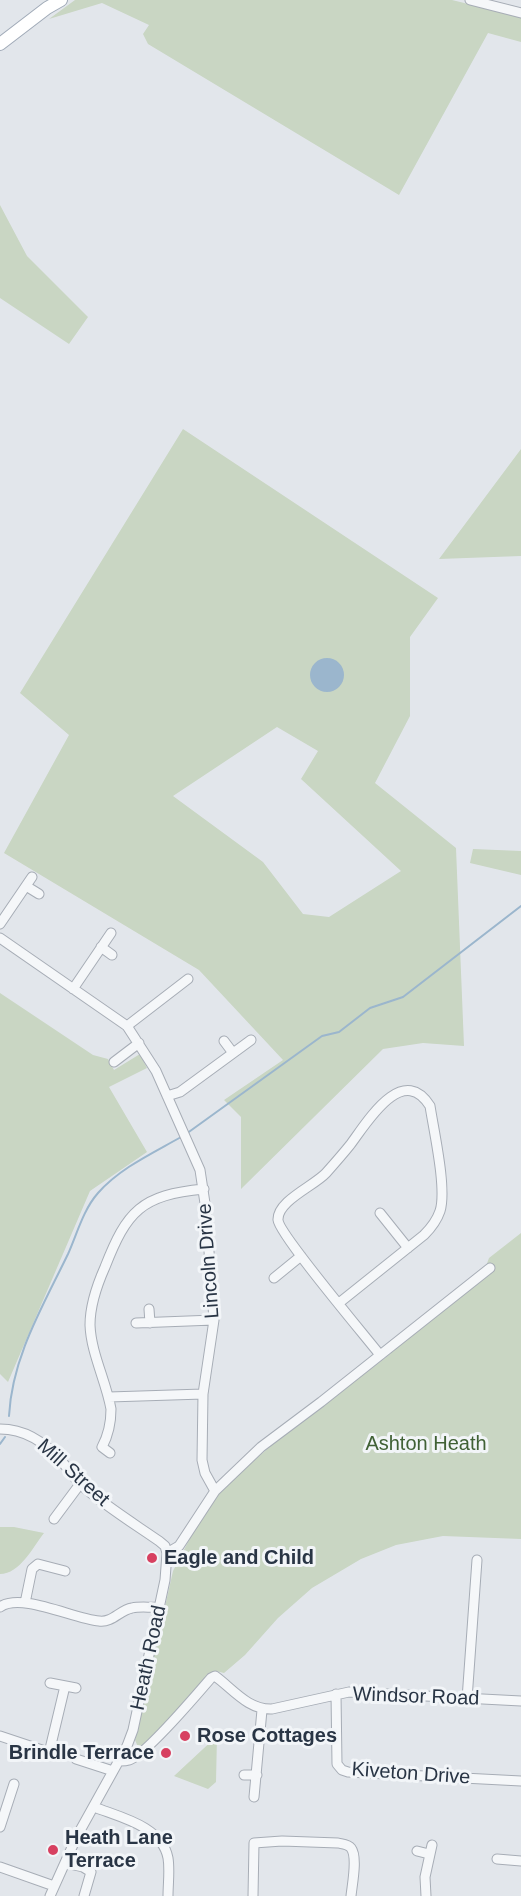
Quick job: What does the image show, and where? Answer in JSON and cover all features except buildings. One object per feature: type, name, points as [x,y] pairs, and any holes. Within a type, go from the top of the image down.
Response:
[{"type":"main road","points":[[0,44],[44,4],[62,0]]},
{"type":"street","points":[[470,0],[521,12]]},
{"type":"street","points":[[0,924],[29,882],[39,894]]},
{"type":"street","points":[[73,988],[111,933]]},
{"type":"street","name":"Lincoln Drive","points":[[0,938],[127,1026],[156,1071],[200,1170],[210,1253],[213,1320],[203,1394],[202,1460],[205,1473],[215,1491]]},
{"type":"street","points":[[101,947],[112,955]]},
{"type":"street","points":[[127,1026],[188,979]]},
{"type":"street","points":[[160,1001],[167,1009]]},
{"type":"street","points":[[224,1041],[233,1053]]},
{"type":"street","points":[[167,1096],[180,1092],[251,1041]]},
{"type":"street","points":[[114,1062],[139,1043]]},
{"type":"street","points":[[339,1303],[434,1225],[440,1212],[443,1195],[430,1106],[425,1098],[414,1092],[405,1091],[384,1102],[324,1175],[286,1203],[279,1212],[278,1222],[281,1229],[301,1256],[380,1355]]},
{"type":"street","points":[[93,1441],[106,1450],[111,1422],[109,1397],[90,1326],[93,1302],[116,1239],[123,1226],[136,1211],[149,1202],[181,1191],[204,1189]]},
{"type":"street","points":[[380,1213],[408,1248]]},
{"type":"street","points":[[274,1278],[301,1256]]},
{"type":"street","points":[[167,1553],[179,1546],[215,1491],[261,1447],[490,1268]]},
{"type":"street","points":[[149,1309],[150,1323]]},
{"type":"street","points":[[135,1323],[213,1320]]},
{"type":"street","points":[[109,1397],[203,1394]]},
{"type":"street","name":"Mill Street","points":[[0,1429],[21,1432],[45,1445],[64,1463],[80,1484],[159,1541],[165,1546],[167,1553]]},
{"type":"street","points":[[54,1519],[80,1484]]},
{"type":"street","name":"Heath Road","points":[[50,1896],[64,1863],[120,1761],[133,1730],[160,1607],[167,1553]]},
{"type":"street","points":[[468,1699],[477,1560]]},
{"type":"street","points":[[26,1603],[32,1569],[38,1564],[65,1571]]},
{"type":"street","points":[[0,1606],[11,1602],[26,1603],[100,1622],[113,1619],[131,1608],[160,1607]]},
{"type":"street","name":"Heath Road","points":[[120,1761],[130,1760],[146,1748],[215,1676],[240,1697],[262,1710]]},
{"type":"street","points":[[50,1683],[76,1688]]},
{"type":"street","points":[[49,1753],[65,1686]]},
{"type":"street","name":"Windsor Road","points":[[262,1710],[272,1710],[349,1692],[521,1701]]},
{"type":"street","name":"Kiveton Drive","points":[[336,1695],[337,1764],[342,1770],[521,1781]]},
{"type":"street","points":[[254,1797],[262,1710]]},
{"type":"street","points":[[0,1736],[60,1756]]},
{"type":"street","points":[[76,1759],[113,1771]]},
{"type":"street","points":[[244,1775],[256,1775]]},
{"type":"street","points":[[0,1827],[14,1784]]},
{"type":"street","points":[[94,1807],[146,1828],[156,1837],[164,1847],[168,1858],[168,1896]]},
{"type":"street","points":[[253,1832],[253,1896]]},
{"type":"street","points":[[254,1843],[282,1841],[346,1844],[352,1849],[354,1855],[351,1896]]},
{"type":"street","points":[[352,1849],[360,1841]]},
{"type":"street","points":[[417,1851],[431,1850],[425,1877],[426,1896]]},
{"type":"street","points":[[497,1859],[521,1861]]},
{"type":"street","points":[[509,1860],[509,1871]]},
{"type":"street","points":[[64,1863],[83,1867],[91,1872],[84,1896]]},
{"type":"street","points":[[0,1867],[54,1886]]},
{"type":"green space","points":[[75,0],[452,0],[521,17],[521,42],[488,33],[399,195],[148,44],[143,34],[149,25],[102,3],[49,19]]},
{"type":"green space","points":[[0,205],[27,256],[88,317],[69,344],[0,298]]},
{"type":"green space","points":[[183,429],[438,598],[410,637],[410,716],[375,783],[456,848],[464,1046],[423,1043],[383,1049],[241,1189],[241,1117],[224,1100],[283,1060],[199,970],[4,853],[69,735],[20,693]],"holes":[[[277,727],[318,751],[301,779],[401,871],[329,917],[303,914],[263,862],[173,796]]]},
{"type":"green space","points":[[521,449],[521,556],[439,559]]},
{"type":"green space","points":[[473,849],[521,851],[521,875],[470,863]]},
{"type":"green space","points":[[0,993],[93,1055],[108,1059],[114,1070],[140,1054],[147,1068],[109,1087],[147,1152],[90,1191],[8,1382],[0,1374]]},
{"type":"green space","name":"Ashton Heath","points":[[521,1233],[521,1539],[443,1536],[396,1545],[361,1559],[312,1588],[278,1618],[245,1655],[224,1673],[216,1671],[143,1747],[138,1747],[135,1740],[173,1571],[202,1515],[220,1490],[280,1438],[385,1358],[482,1277],[489,1258]]},
{"type":"green space","points":[[0,1527],[14,1527],[44,1533],[20,1565],[14,1570],[0,1574]]},
{"type":"green space","points":[[217,1736],[216,1782],[208,1789],[174,1776]]},
{"type":"water","points":[[327,658],[339,663],[344,675],[339,687],[327,692],[315,687],[310,675],[315,663]]},
{"type":"waterway","points":[[186,1134],[322,1036],[339,1032],[370,1008],[403,997],[521,906]]},
{"type":"waterway","points":[[9,1416],[11,1394],[22,1353],[88,1207],[98,1193],[116,1176],[181,1137]]},
{"type":"waterway","points":[[0,1444],[5,1437]]},
{"type":"place","name":"Eagle and Child","points":[[152,1558]]},
{"type":"place","name":"Rose Cottages","points":[[185,1736]]},
{"type":"place","name":"Brindle Terrace","points":[[166,1753]]},
{"type":"place","name":"Heath Lane Terrace","points":[[53,1850]]}]
